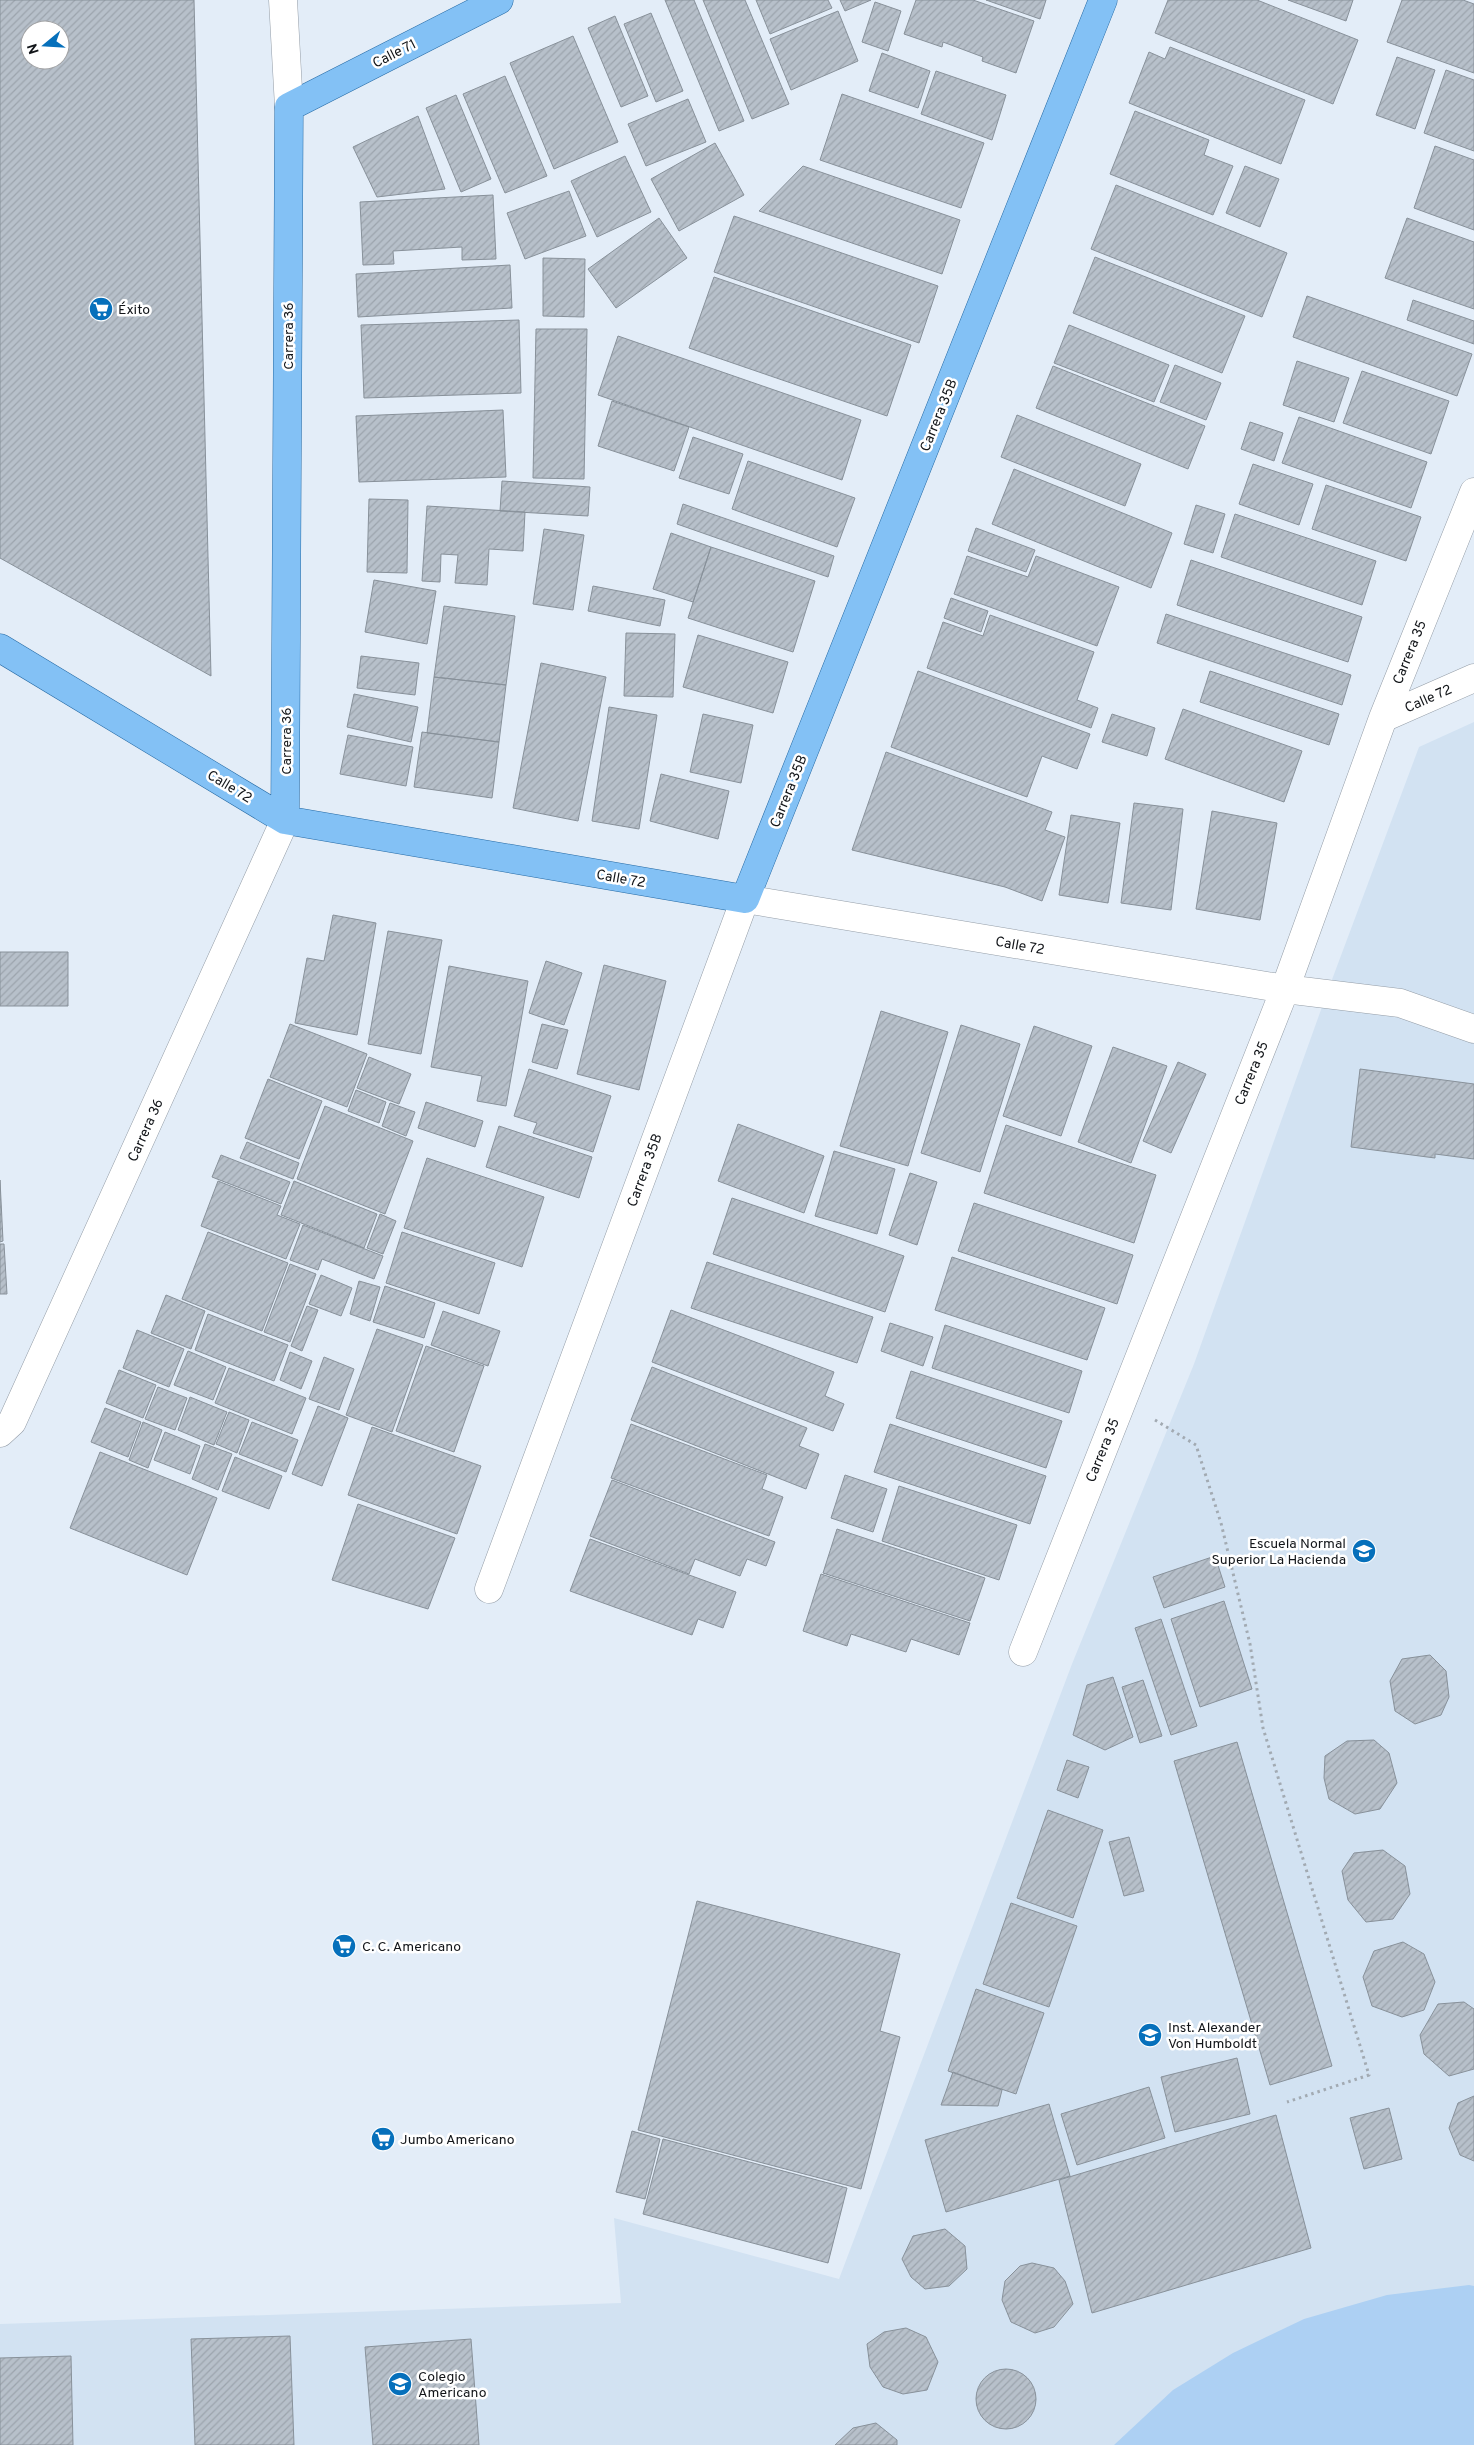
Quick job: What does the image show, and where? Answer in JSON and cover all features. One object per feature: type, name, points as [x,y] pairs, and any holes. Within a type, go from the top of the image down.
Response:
[{"type":"main road","name":"Calle 71","points":[[289,107],[499,0]]},
{"type":"main road","name":"Carrera 35B","points":[[745,899],[1103,0]]},
{"type":"main road","name":"Carrera 36","points":[[285,820],[289,107]]},
{"type":"main road","name":"Calle 72","points":[[0,648],[285,820],[745,899]]},
{"type":"street","name":"Carrera 36","points":[[283,0],[289,107]]},
{"type":"street","name":"Carrera 35","points":[[1023,1652],[1285,989],[1383,718],[1474,492]]},
{"type":"street","name":"Calle 72","points":[[1383,718],[1474,678]]},
{"type":"street","name":"Carrera 36","points":[[6,1428],[285,820]]},
{"type":"street","name":"Calle 72","points":[[745,899],[1285,989],[1400,1004],[1474,1029]]},
{"type":"street","name":"Carrera 35B","points":[[488,1589],[745,899]]},
{"type":"path","points":[[1121,1403],[1169,1428],[1196,1445],[1223,1532],[1250,1644],[1264,1728],[1369,2075],[1287,2102]]},
{"type":"shaded area","points":[[1474,722],[1474,2445],[0,2445],[0,2324],[621,2303],[614,2218],[839,2279],[1072,1664],[1194,1364],[1327,993],[1419,747]]},
{"type":"shaded area","points":[[1469,2285],[1474,2286],[1474,2445],[1114,2445],[1173,2390],[1233,2353],[1304,2319],[1387,2295]]},
{"type":"building","name":"Éxito","points":[[0,0],[194,0],[211,676],[0,558]]},
{"type":"building","points":[[665,0],[694,0],[744,121],[719,131]]},
{"type":"building","points":[[703,0],[745,0],[789,104],[752,119]]},
{"type":"building","points":[[756,0],[828,0],[832,8],[770,34]]},
{"type":"building","points":[[840,0],[871,0],[845,11]]},
{"type":"building","points":[[916,0],[973,0],[1034,21],[1016,73],[982,61],[983,57],[943,42],[942,47],[904,34]]},
{"type":"building","points":[[986,0],[1046,0],[1040,19]]},
{"type":"building","points":[[1168,0],[1257,0],[1358,40],[1333,104],[1155,33]]},
{"type":"building","points":[[1288,0],[1353,0],[1346,21]]},
{"type":"building","points":[[1402,0],[1463,0],[1474,4],[1474,73],[1387,42]]},
{"type":"building","points":[[875,2],[901,11],[888,51],[862,42]]},
{"type":"building","points":[[838,11],[858,61],[791,90],[770,39]]},
{"type":"building","points":[[651,13],[683,91],[656,102],[624,24]]},
{"type":"building","points":[[615,16],[648,96],[621,107],[588,28]]},
{"type":"building","points":[[573,36],[618,142],[554,169],[510,63]]},
{"type":"building","points":[[1170,47],[1305,100],[1281,164],[1129,103],[1149,52],[1165,59]]},
{"type":"building","points":[[882,53],[930,71],[918,108],[869,91]]},
{"type":"building","points":[[1397,57],[1435,70],[1415,129],[1376,115]]},
{"type":"building","points":[[1446,70],[1474,80],[1474,151],[1424,133]]},
{"type":"building","points":[[936,71],[1006,95],[992,140],[921,114]]},
{"type":"building","points":[[505,76],[547,176],[505,193],[463,94]]},
{"type":"building","points":[[842,94],[984,143],[961,208],[820,160]]},
{"type":"building","points":[[456,95],[491,179],[461,192],[426,108]]},
{"type":"building","points":[[688,99],[706,142],[646,166],[628,124]]},
{"type":"building","points":[[1135,111],[1209,140],[1204,155],[1233,166],[1213,215],[1110,174]]},
{"type":"building","points":[[418,116],[445,189],[377,197],[353,147]]},
{"type":"building","points":[[715,143],[744,195],[679,231],[651,179]]},
{"type":"building","points":[[1435,146],[1474,160],[1474,230],[1414,208]]},
{"type":"building","points":[[625,156],[651,212],[597,237],[571,181]]},
{"type":"building","points":[[803,166],[960,220],[942,274],[759,211]]},
{"type":"building","points":[[1245,166],[1279,179],[1260,227],[1226,213]]},
{"type":"building","points":[[1116,185],[1287,253],[1262,317],[1091,249]]},
{"type":"building","points":[[569,191],[586,236],[525,259],[507,213]]},
{"type":"building","points":[[493,195],[496,259],[462,260],[462,247],[393,251],[394,264],[363,265],[360,202]]},
{"type":"building","points":[[734,216],[938,286],[919,343],[714,272]]},
{"type":"building","points":[[659,218],[687,258],[616,308],[588,269]]},
{"type":"building","points":[[1407,218],[1474,242],[1474,309],[1385,278]]},
{"type":"building","points":[[1095,257],[1245,316],[1222,373],[1073,313]]},
{"type":"building","points":[[543,258],[585,259],[584,317],[543,316]]},
{"type":"building","points":[[510,265],[512,308],[358,317],[356,274]]},
{"type":"building","points":[[714,277],[911,345],[887,416],[689,348]]},
{"type":"building","points":[[1307,296],[1472,354],[1457,396],[1293,337]]},
{"type":"building","points":[[1413,300],[1474,321],[1474,344],[1407,320]]},
{"type":"building","points":[[519,320],[521,393],[364,398],[361,325]]},
{"type":"building","points":[[1069,325],[1169,365],[1154,402],[1054,363]]},
{"type":"building","points":[[536,329],[587,329],[584,479],[533,478]]},
{"type":"building","points":[[618,336],[861,420],[842,480],[598,395]]},
{"type":"building","points":[[1297,361],[1349,378],[1334,422],[1283,405]]},
{"type":"building","points":[[1175,365],[1221,383],[1206,420],[1160,402]]},
{"type":"building","points":[[1053,366],[1205,426],[1188,469],[1036,408]]},
{"type":"building","points":[[1362,371],[1449,401],[1431,454],[1343,423]]},
{"type":"building","points":[[612,401],[689,427],[674,471],[598,446]]},
{"type":"building","points":[[503,410],[506,477],[359,482],[356,416]]},
{"type":"building","points":[[1017,415],[1141,464],[1125,506],[1001,457]]},
{"type":"building","points":[[1299,417],[1427,462],[1411,508],[1282,463]]},
{"type":"building","points":[[1250,422],[1283,433],[1274,461],[1241,449]]},
{"type":"building","points":[[693,437],[743,454],[729,494],[679,478]]},
{"type":"building","points":[[748,461],[855,498],[837,547],[732,509]]},
{"type":"building","points":[[1253,464],[1313,484],[1299,525],[1239,504]]},
{"type":"building","points":[[1014,469],[1172,533],[1151,588],[992,524]]},
{"type":"building","points":[[502,481],[590,487],[588,516],[500,511]]},
{"type":"building","points":[[1326,485],[1421,517],[1406,561],[1312,529]]},
{"type":"building","points":[[369,499],[408,500],[407,573],[367,572]]},
{"type":"building","points":[[683,504],[834,556],[828,577],[677,524]]},
{"type":"building","points":[[1196,505],[1225,514],[1213,553],[1184,544]]},
{"type":"building","points":[[427,506],[525,512],[523,551],[489,549],[487,585],[455,583],[458,555],[441,554],[440,582],[422,581]]},
{"type":"building","points":[[1235,514],[1376,561],[1362,605],[1221,557]]},
{"type":"building","points":[[976,528],[1035,550],[1026,572],[968,551]]},
{"type":"building","points":[[544,529],[584,535],[573,610],[533,604]]},
{"type":"building","points":[[671,533],[711,547],[693,602],[653,589]]},
{"type":"building","points":[[711,547],[815,581],[793,652],[688,618]]},
{"type":"building","points":[[967,556],[1028,577],[1036,556],[1119,587],[1097,646],[954,594]]},
{"type":"building","points":[[1191,560],[1362,617],[1348,662],[1177,605]]},
{"type":"building","points":[[374,580],[436,591],[427,644],[365,632]]},
{"type":"building","points":[[593,586],[665,600],[660,626],[588,611]]},
{"type":"building","points":[[951,598],[988,611],[981,632],[944,618]]},
{"type":"building","points":[[444,606],[515,616],[506,685],[434,677]]},
{"type":"building","points":[[1166,614],[1351,675],[1342,705],[1157,643]]},
{"type":"building","points":[[990,615],[1094,652],[1077,700],[1098,708],[1091,728],[927,668],[943,622],[983,636]]},
{"type":"building","points":[[626,633],[675,634],[673,697],[624,696]]},
{"type":"building","points":[[698,635],[788,662],[773,713],[683,687]]},
{"type":"building","points":[[361,656],[419,663],[415,695],[357,688]]},
{"type":"building","points":[[541,663],[606,677],[578,821],[513,808]]},
{"type":"building","points":[[918,671],[1090,734],[1077,769],[1042,756],[1027,797],[891,747]]},
{"type":"building","points":[[1210,671],[1339,714],[1329,745],[1200,702]]},
{"type":"building","points":[[434,677],[506,685],[499,742],[427,733]]},
{"type":"building","points":[[354,694],[418,707],[411,742],[347,727]]},
{"type":"building","points":[[609,707],[657,715],[639,829],[592,821]]},
{"type":"building","points":[[1183,709],[1302,751],[1284,802],[1165,759]]},
{"type":"building","points":[[703,714],[753,725],[741,783],[690,772]]},
{"type":"building","points":[[1112,714],[1155,728],[1147,756],[1102,742]]},
{"type":"building","points":[[422,732],[499,742],[492,798],[414,787]]},
{"type":"building","points":[[348,735],[413,747],[406,786],[340,774]]},
{"type":"building","points":[[886,752],[1052,812],[1045,830],[1065,837],[1042,901],[1005,887],[852,850]]},
{"type":"building","points":[[661,774],[729,791],[718,839],[650,821]]},
{"type":"building","points":[[1134,803],[1183,809],[1171,910],[1121,903]]},
{"type":"building","points":[[1212,811],[1277,823],[1260,920],[1196,909]]},
{"type":"building","points":[[1071,815],[1120,823],[1108,903],[1059,895]]},
{"type":"building","points":[[333,915],[376,923],[357,1035],[295,1023],[307,958],[324,961]]},
{"type":"building","points":[[388,931],[442,940],[421,1054],[368,1044]]},
{"type":"building","points":[[0,952],[68,952],[68,1006],[0,1006]]},
{"type":"building","points":[[546,961],[582,973],[564,1025],[529,1013]]},
{"type":"building","points":[[604,965],[666,981],[639,1090],[577,1074]]},
{"type":"building","points":[[449,966],[528,981],[506,1106],[477,1101],[482,1076],[431,1067]]},
{"type":"building","points":[[881,1011],[948,1032],[908,1166],[840,1146]]},
{"type":"building","points":[[290,1024],[367,1054],[347,1107],[270,1077]]},
{"type":"building","points":[[542,1024],[568,1030],[557,1069],[532,1062]]},
{"type":"building","points":[[961,1025],[1020,1044],[980,1172],[921,1153]]},
{"type":"building","points":[[1034,1026],[1092,1046],[1061,1136],[1003,1116]]},
{"type":"building","points":[[1113,1047],[1167,1066],[1131,1163],[1078,1142]]},
{"type":"building","points":[[369,1057],[411,1074],[399,1104],[357,1088]]},
{"type":"building","points":[[1178,1062],[1206,1074],[1171,1153],[1143,1141]]},
{"type":"building","points":[[529,1069],[611,1096],[593,1152],[533,1133],[537,1123],[514,1116]]},
{"type":"building","points":[[1360,1069],[1474,1084],[1474,1159],[1435,1154],[1435,1158],[1351,1147]]},
{"type":"building","points":[[268,1079],[322,1101],[299,1159],[245,1138]]},
{"type":"building","points":[[356,1090],[386,1102],[379,1123],[348,1111]]},
{"type":"building","points":[[426,1102],[483,1121],[475,1147],[418,1128]]},
{"type":"building","points":[[390,1103],[415,1112],[406,1136],[382,1126]]},
{"type":"building","points":[[325,1106],[413,1141],[385,1214],[297,1179]]},
{"type":"building","points":[[738,1124],[824,1156],[804,1213],[718,1181]]},
{"type":"building","points":[[1006,1125],[1156,1175],[1134,1243],[984,1193]]},
{"type":"building","points":[[499,1126],[592,1157],[579,1198],[486,1167]]},
{"type":"building","points":[[247,1142],[299,1163],[293,1179],[240,1158]]},
{"type":"building","points":[[834,1151],[895,1169],[877,1234],[815,1216]]},
{"type":"building","points":[[221,1155],[290,1182],[281,1204],[212,1177]]},
{"type":"building","points":[[427,1158],[544,1197],[522,1267],[404,1228]]},
{"type":"building","points":[[910,1173],[937,1182],[917,1245],[889,1235]]},
{"type":"building","points":[[0,1180],[3,1241],[0,1242]]},
{"type":"building","points":[[218,1181],[281,1206],[277,1215],[300,1224],[286,1259],[201,1226]]},
{"type":"building","points":[[294,1181],[377,1214],[364,1248],[281,1215]]},
{"type":"building","points":[[732,1198],[904,1256],[885,1312],[713,1254]]},
{"type":"building","points":[[974,1203],[1133,1255],[1117,1304],[958,1251]]},
{"type":"building","points":[[380,1214],[396,1221],[383,1254],[367,1248]]},
{"type":"building","points":[[303,1225],[383,1256],[374,1279],[322,1259],[318,1270],[290,1260]]},
{"type":"building","points":[[208,1232],[288,1263],[262,1331],[182,1299]]},
{"type":"building","points":[[402,1232],[495,1263],[479,1314],[386,1283]]},
{"type":"building","points":[[0,1244],[4,1244],[7,1294],[0,1294]]},
{"type":"building","points":[[952,1257],[1105,1308],[1087,1360],[935,1310]]},
{"type":"building","points":[[707,1262],[873,1317],[857,1363],[691,1308]]},
{"type":"building","points":[[290,1264],[316,1274],[290,1342],[264,1332]]},
{"type":"building","points":[[321,1275],[352,1288],[341,1316],[309,1304]]},
{"type":"building","points":[[359,1281],[380,1287],[370,1321],[350,1314]]},
{"type":"building","points":[[385,1286],[435,1303],[424,1338],[373,1322]]},
{"type":"building","points":[[166,1295],[205,1311],[191,1349],[151,1333]]},
{"type":"building","points":[[307,1306],[318,1310],[302,1351],[291,1346]]},
{"type":"building","points":[[671,1310],[834,1372],[825,1396],[844,1404],[833,1431],[652,1362]]},
{"type":"building","points":[[443,1311],[500,1331],[488,1366],[431,1345]]},
{"type":"building","points":[[208,1314],[288,1345],[274,1381],[195,1350]]},
{"type":"building","points":[[890,1323],[933,1337],[923,1366],[881,1351]]},
{"type":"building","points":[[945,1325],[1082,1371],[1069,1413],[932,1368]]},
{"type":"building","points":[[377,1329],[423,1345],[392,1432],[346,1415]]},
{"type":"building","points":[[137,1330],[184,1349],[169,1387],[123,1368]]},
{"type":"building","points":[[426,1346],[484,1366],[454,1452],[396,1431]]},
{"type":"building","points":[[188,1351],[226,1367],[213,1400],[174,1385]]},
{"type":"building","points":[[290,1352],[312,1361],[301,1389],[280,1380]]},
{"type":"building","points":[[324,1357],[354,1369],[339,1410],[309,1399]]},
{"type":"building","points":[[652,1367],[807,1428],[799,1446],[819,1454],[806,1489],[631,1420]]},
{"type":"building","points":[[229,1368],[306,1398],[292,1434],[215,1403]]},
{"type":"building","points":[[119,1370],[156,1385],[143,1418],[106,1403]]},
{"type":"building","points":[[911,1371],[1062,1421],[1046,1468],[896,1418]]},
{"type":"building","points":[[158,1387],[187,1398],[175,1430],[145,1419]]},
{"type":"building","points":[[190,1397],[227,1412],[214,1445],[178,1430]]},
{"type":"building","points":[[318,1406],[348,1418],[322,1486],[292,1474]]},
{"type":"building","points":[[105,1408],[141,1422],[128,1457],[91,1442]]},
{"type":"building","points":[[229,1412],[249,1420],[237,1453],[216,1444]]},
{"type":"building","points":[[143,1422],[162,1430],[148,1468],[129,1460]]},
{"type":"building","points":[[252,1422],[298,1440],[286,1472],[239,1454]]},
{"type":"building","points":[[631,1424],[767,1475],[762,1489],[783,1497],[769,1536],[611,1478]]},
{"type":"building","points":[[890,1424],[1046,1476],[1030,1524],[874,1472]]},
{"type":"building","points":[[372,1427],[481,1466],[457,1534],[348,1495]]},
{"type":"building","points":[[165,1432],[200,1446],[190,1474],[154,1460]]},
{"type":"building","points":[[205,1444],[232,1454],[218,1490],[192,1479]]},
{"type":"building","points":[[100,1452],[217,1498],[187,1575],[70,1528]]},
{"type":"building","points":[[235,1457],[282,1476],[269,1509],[222,1491]]},
{"type":"building","points":[[845,1475],[887,1489],[873,1532],[831,1518]]},
{"type":"building","points":[[612,1480],[775,1542],[766,1566],[747,1559],[740,1576],[695,1559],[689,1574],[590,1536]]},
{"type":"building","points":[[899,1486],[1017,1525],[999,1580],[882,1541]]},
{"type":"building","points":[[358,1504],[455,1538],[428,1609],[332,1580]]},
{"type":"building","points":[[837,1529],[985,1578],[970,1621],[823,1573]]},
{"type":"building","points":[[590,1539],[736,1592],[723,1628],[698,1619],[692,1635],[570,1591]]},
{"type":"building","points":[[1215,1556],[1225,1587],[1164,1608],[1153,1577]]},
{"type":"building","points":[[821,1574],[970,1623],[959,1655],[911,1639],[906,1652],[851,1634],[847,1646],[803,1631]]},
{"type":"building","points":[[1224,1601],[1252,1689],[1200,1707],[1171,1619]]},
{"type":"building","points":[[1161,1619],[1197,1726],[1171,1735],[1135,1628]]},
{"type":"building","points":[[1430,1655],[1446,1671],[1449,1697],[1441,1715],[1415,1724],[1395,1711],[1390,1681],[1402,1659]]},
{"type":"building","points":[[1113,1677],[1133,1737],[1105,1750],[1073,1735],[1087,1685]]},
{"type":"building","points":[[1143,1680],[1162,1736],[1140,1743],[1122,1687]]},
{"type":"building","points":[[1374,1740],[1389,1753],[1397,1783],[1380,1809],[1355,1814],[1329,1799],[1324,1778],[1325,1756],[1347,1741]]},
{"type":"building","points":[[1237,1742],[1332,2066],[1270,2085],[1174,1761]]},
{"type":"building","points":[[1067,1760],[1089,1767],[1078,1798],[1057,1790]]},
{"type":"building","points":[[1048,1810],[1103,1830],[1073,1918],[1017,1898]]},
{"type":"building","points":[[1129,1837],[1144,1891],[1124,1896],[1109,1842]]},
{"type":"building","points":[[1383,1850],[1405,1866],[1410,1894],[1393,1919],[1366,1922],[1348,1900],[1342,1871],[1354,1853]]},
{"type":"building","points":[[697,1901],[900,1954],[880,2031],[900,2037],[861,2189],[638,2130]]},
{"type":"building","points":[[1011,1903],[1077,1926],[1049,2007],[983,1984]]},
{"type":"building","points":[[1403,1942],[1424,1954],[1435,1982],[1424,2010],[1402,2017],[1372,2006],[1363,1977],[1374,1951]]},
{"type":"building","points":[[976,1989],[1044,2013],[1016,2094],[948,2071]]},
{"type":"building","points":[[1464,2002],[1474,2009],[1474,2069],[1449,2076],[1424,2054],[1420,2035],[1438,2004]]},
{"type":"building","points":[[1237,2058],[1250,2114],[1175,2132],[1161,2077]]},
{"type":"building","points":[[953,2072],[1002,2090],[998,2106],[941,2105]]},
{"type":"building","points":[[1149,2087],[1165,2138],[1077,2165],[1061,2114]]},
{"type":"building","points":[[1474,2096],[1474,2161],[1460,2155],[1449,2128],[1458,2103]]},
{"type":"building","points":[[1049,2104],[1070,2176],[946,2212],[925,2140]]},
{"type":"building","points":[[1389,2108],[1402,2159],[1364,2169],[1350,2118]]},
{"type":"building","points":[[1276,2115],[1311,2248],[1092,2313],[1059,2180]]},
{"type":"building","points":[[632,2131],[660,2139],[645,2199],[616,2192]]},
{"type":"building","points":[[663,2139],[847,2188],[828,2263],[643,2214]]},
{"type":"building","points":[[945,2229],[965,2246],[967,2269],[949,2286],[925,2289],[911,2277],[902,2259],[913,2236]]},
{"type":"building","points":[[1032,2263],[1054,2268],[1065,2281],[1073,2304],[1054,2327],[1035,2333],[1011,2322],[1002,2300],[1005,2281],[1020,2266]]},
{"type":"building","points":[[906,2328],[926,2337],[938,2362],[927,2390],[903,2394],[883,2387],[870,2367],[867,2344],[884,2332]]},
{"type":"building","points":[[290,2336],[294,2445],[195,2445],[191,2339]]},
{"type":"building","points":[[471,2339],[479,2445],[373,2445],[365,2347]]},
{"type":"building","points":[[71,2356],[73,2445],[0,2445],[0,2358]]},
{"type":"building","points":[[1006,2369],[1022,2374],[1027,2378],[1031,2383],[1036,2399],[1031,2415],[1027,2420],[1022,2424],[1006,2429],[990,2424],[985,2420],[981,2415],[976,2399],[981,2383],[985,2378],[990,2374]]},
{"type":"building","points":[[876,2423],[897,2440],[897,2445],[835,2445],[853,2428]]},
{"type":"place","name":"Éxito","points":[[101,309]]},
{"type":"place","name":"Escuela Normal Superior La Hacienda","points":[[1364,1551]]},
{"type":"place","name":"C. C. Americano","points":[[344,1946]]},
{"type":"place","name":"Inst. Alexander Von Humboldt","points":[[1150,2035]]},
{"type":"place","name":"Jumbo Americano","points":[[383,2139]]},
{"type":"place","name":"Colegio Americano","points":[[400,2384]]}]
